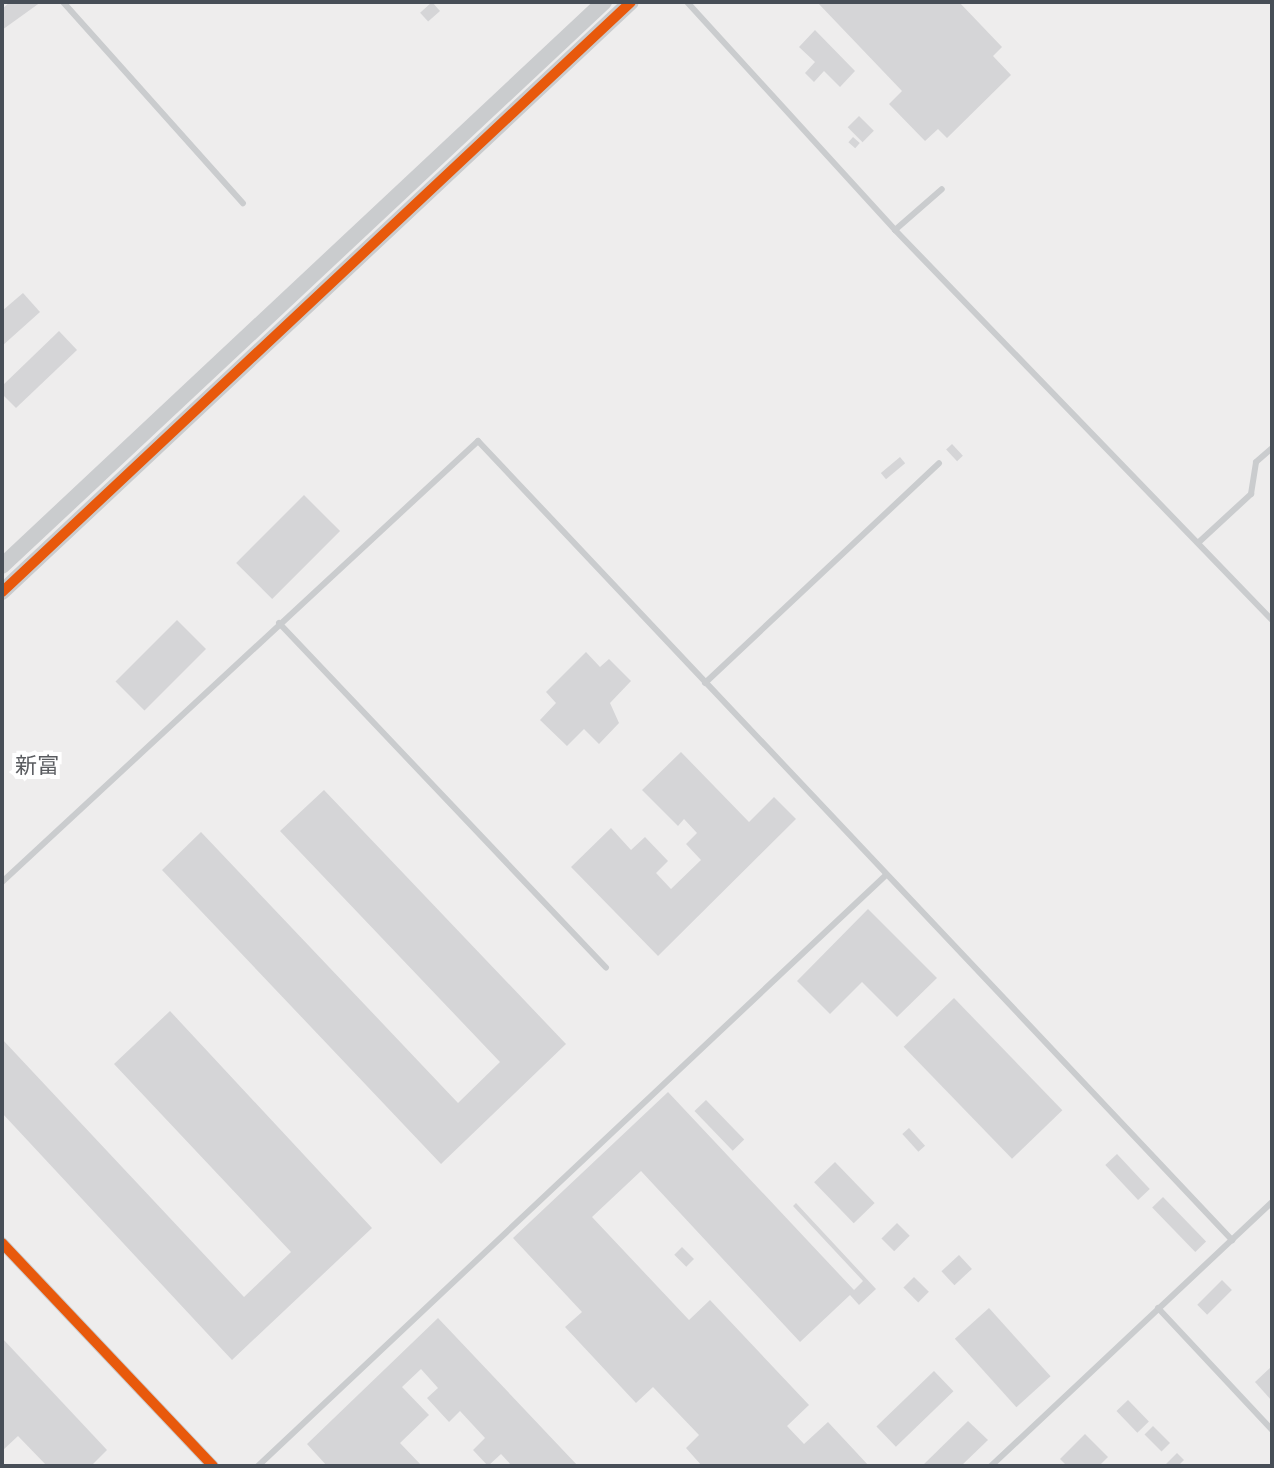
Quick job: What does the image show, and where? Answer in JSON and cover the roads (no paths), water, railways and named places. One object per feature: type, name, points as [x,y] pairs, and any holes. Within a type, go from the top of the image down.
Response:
[{"type":"street","points":[[2,566],[604,2]]},
{"type":"street","points":[[2,592],[631,2]]},
{"type":"street","points":[[2,1243],[213,1466]]},
{"type":"lane","points":[[63,2],[243,203]]},
{"type":"lane","points":[[687,2],[895,230],[1272,620]]},
{"type":"lane","points":[[895,230],[942,189]]},
{"type":"lane","points":[[2,882],[478,441],[1232,1240]]},
{"type":"lane","points":[[1199,542],[1251,494],[1256,462],[1272,448]]},
{"type":"lane","points":[[705,683],[939,463]]},
{"type":"lane","points":[[279,623],[606,968]]},
{"type":"lane","points":[[258,1466],[886,875]]},
{"type":"lane","points":[[991,1466],[1272,1202]]},
{"type":"lane","points":[[1158,1308],[1272,1430]]},
{"type":"district","name":"新富","points":[[37,765]]}]
